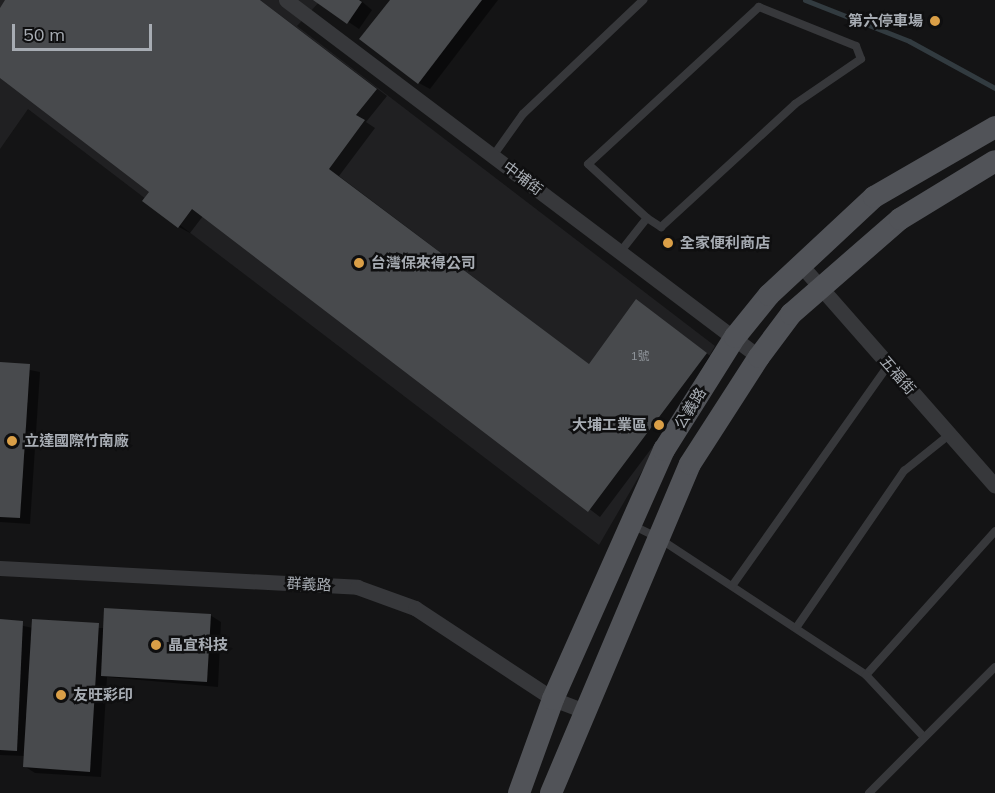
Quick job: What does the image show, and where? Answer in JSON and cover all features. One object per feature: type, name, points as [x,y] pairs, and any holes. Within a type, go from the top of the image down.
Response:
[{"type":"main road","name":"公義路","points":[[519,793],[553,699],[664,450],[735,338],[800,264],[874,197],[995,127]]},
{"type":"main road","name":"公義路","points":[[551,793],[657,537],[690,464],[759,357],[791,314],[900,219],[995,161]]},
{"type":"street","name":"中埔街","points":[[286,0],[759,357]]},
{"type":"street","name":"五福街","points":[[800,264],[995,486]]},
{"type":"street","name":"群義路","points":[[0,568],[357,587],[415,608],[553,699],[584,711]]},
{"type":"lane","points":[[493,156],[523,114],[643,0]]},
{"type":"lane","points":[[759,8],[856,46],[861,59],[795,104],[661,228],[646,218],[588,164],[759,8]]},
{"type":"lane","points":[[621,251],[646,218]]},
{"type":"lane","points":[[732,586],[889,364]]},
{"type":"lane","points":[[795,628],[904,471],[950,435]]},
{"type":"lane","points":[[630,525],[657,537],[866,675],[922,735]]},
{"type":"lane","points":[[866,675],[995,531]]},
{"type":"lane","points":[[868,793],[922,735],[995,667]]},
{"type":"shaded area","name":"大埔工業區","points":[[0,0],[321,0],[297,26],[715,346],[599,545],[28,109],[0,149]]},
{"type":"building","name":"大埔工業區","points":[[5,0],[260,0],[377,89],[356,115],[365,120],[329,169],[589,364],[636,299],[707,353],[588,512],[192,209],[178,228],[142,201],[149,192],[0,78],[0,8]]},
{"type":"building","points":[[313,0],[359,0],[362,2],[347,24]]},
{"type":"building","points":[[390,0],[482,0],[418,84],[359,39]]},
{"type":"building","name":"立達國際竹南廠","points":[[0,362],[30,364],[20,518],[0,517]]},
{"type":"building","name":"晶宜科技","points":[[104,608],[211,614],[207,682],[101,676]]},
{"type":"building","points":[[0,619],[23,621],[17,751],[0,750]]},
{"type":"building","name":"友旺彩印","points":[[32,619],[99,623],[90,772],[23,767]]},
{"type":"waterway","points":[[805,0],[909,41],[995,88]]},
{"type":"place","name":"第六停車場","points":[[935,21]]},
{"type":"place","name":"全家便利商店","points":[[668,243]]},
{"type":"place","name":"台灣保來得公司","points":[[359,263]]},
{"type":"place","name":"大埔工業區","points":[[659,425]]},
{"type":"place","name":"立達國際竹南廠","points":[[12,441]]},
{"type":"place","name":"晶宜科技","points":[[156,645]]},
{"type":"place","name":"友旺彩印","points":[[61,695]]}]
